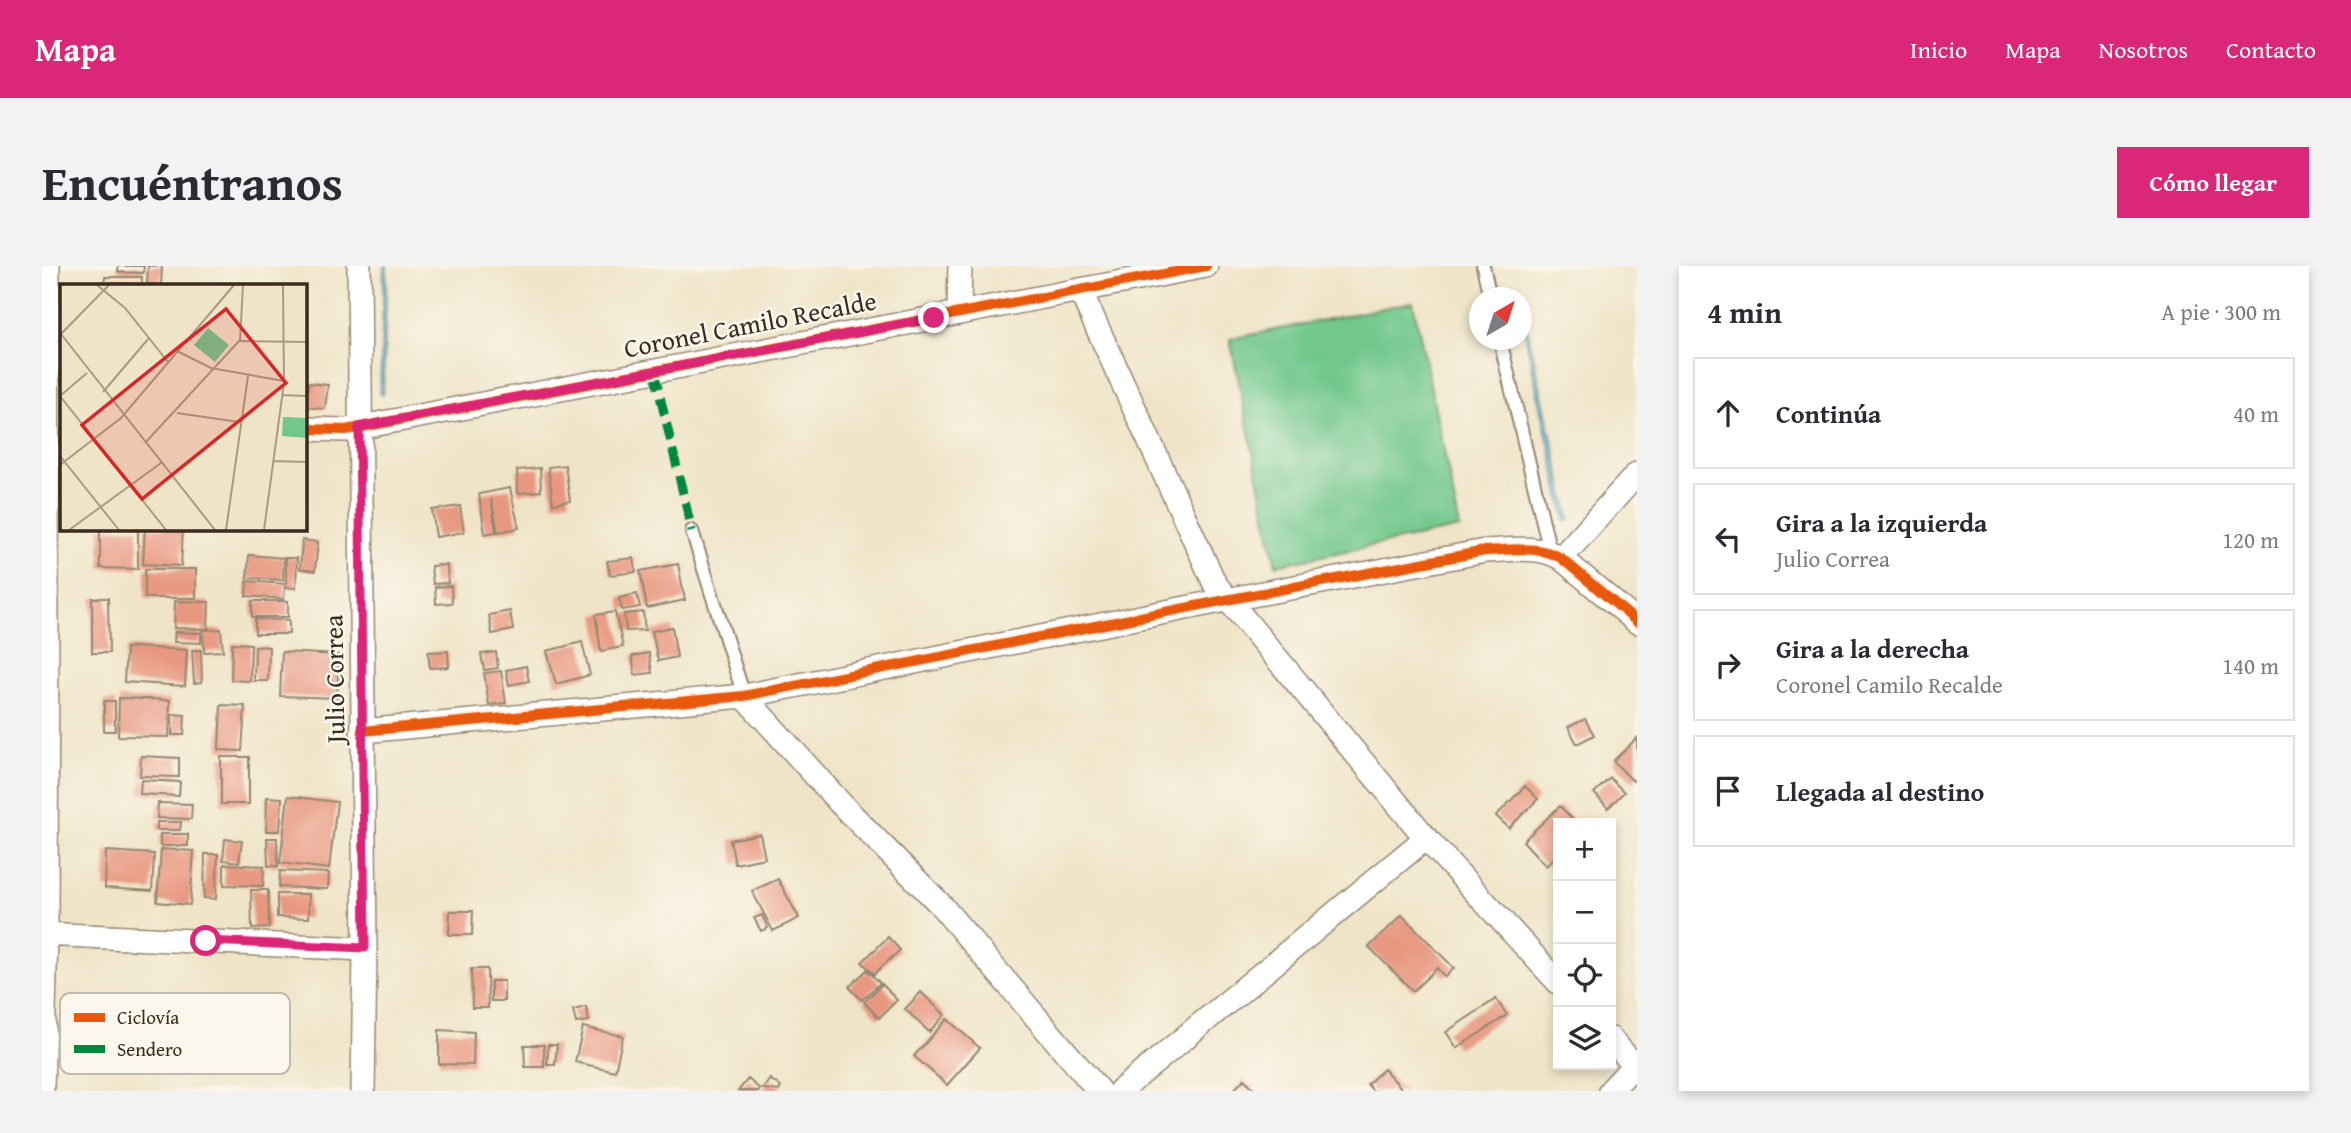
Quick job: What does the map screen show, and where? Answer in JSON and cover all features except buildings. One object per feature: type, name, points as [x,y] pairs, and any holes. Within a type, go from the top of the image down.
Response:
[{"type":"street","points":[[42,1090],[50,421],[48,266]]},
{"type":"street","name":"Julio Correa","points":[[359,266],[365,948],[363,1091]]},
{"type":"street","points":[[960,266],[960,313]]},
{"type":"street","name":"Coronel Camilo Recalde","points":[[306,429],[346,430],[1206,266]]},
{"type":"street","points":[[1080,290],[1205,564],[1226,600],[1426,838],[1553,977]]},
{"type":"street","points":[[1556,555],[1637,474]]},
{"type":"street","points":[[362,731],[744,696],[1485,551],[1513,550],[1556,555],[1637,622]]},
{"type":"street","points":[[744,696],[841,804],[939,903],[1099,1091]]},
{"type":"street","points":[[1120,1091],[1426,838]]},
{"type":"street","points":[[44,934],[365,948]]},
{"type":"street","points":[[1610,1091],[1636,1063],[1616,1044]]},
{"type":"lane","points":[[1483,266],[1488,287]]},
{"type":"lane","points":[[1503,350],[1556,555]]},
{"type":"lane","points":[[692,531],[744,696]]},
{"type":"green space","points":[[1413,302],[1460,528],[1276,565],[1230,339]]},
{"type":"water","points":[[384,266],[387,266],[383,394],[380,394]]},
{"type":"water","points":[[1529,350],[1532,350],[1570,519],[1566,521]]},
{"type":"marked path","points":[[654,371],[692,531]]},
{"type":"cycle path","points":[[306,429],[346,430],[1206,266]]},
{"type":"cycle path","points":[[362,731],[744,696],[1485,551],[1524,549],[1543,551],[1561,558],[1637,622]]},
{"type":"route","points":[[206,941],[365,948],[359,427],[934,318]]}]
